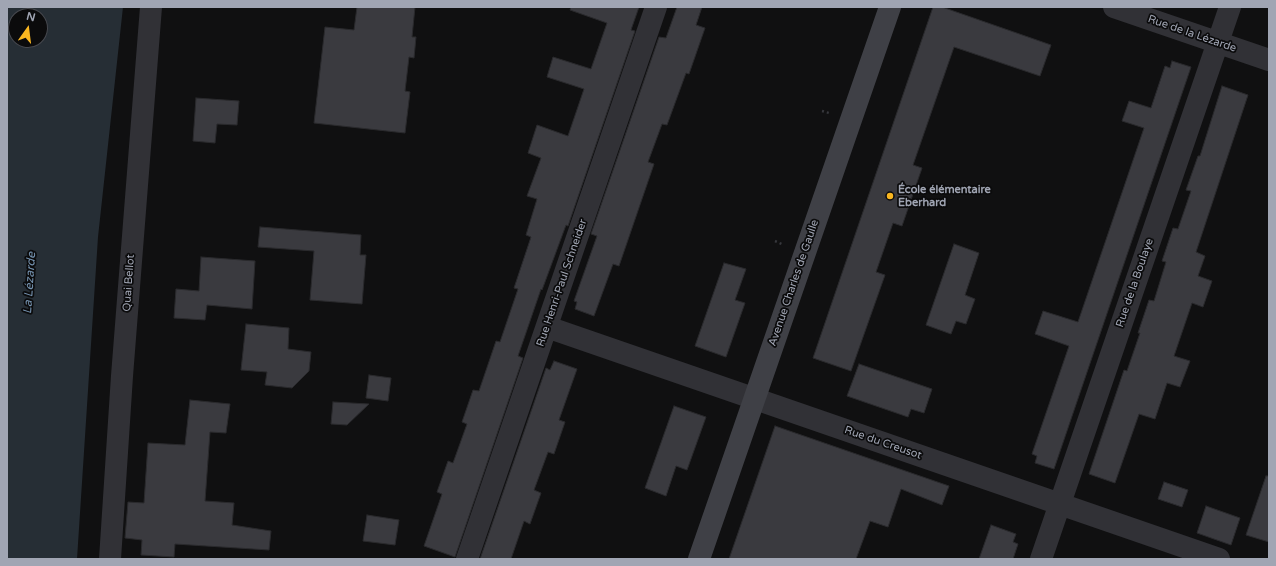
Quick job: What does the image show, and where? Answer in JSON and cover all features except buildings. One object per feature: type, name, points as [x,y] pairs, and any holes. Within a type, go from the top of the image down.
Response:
[{"type":"street","name":"Quai Bellot","points":[[110,559],[122,376],[151,7]]},
{"type":"street","name":"Rue Henri-Paul Schneider","points":[[467,559],[656,7]]},
{"type":"street","name":"Avenue Charles de Gaulle","points":[[699,559],[890,7]]},
{"type":"street","name":"Rue de la Lézarde","points":[[1114,7],[1269,60]]},
{"type":"street","name":"Rue de la Boulaye","points":[[1041,559],[1230,7]]},
{"type":"street","name":"Rue du Creusot","points":[[547,327],[1219,559]]},
{"type":"water","name":"La Lézarde","points":[[7,7],[123,7],[98,237],[77,559],[7,559]]},
{"type":"place","name":"École élémentaire Eberhard","points":[[890,196]]}]
